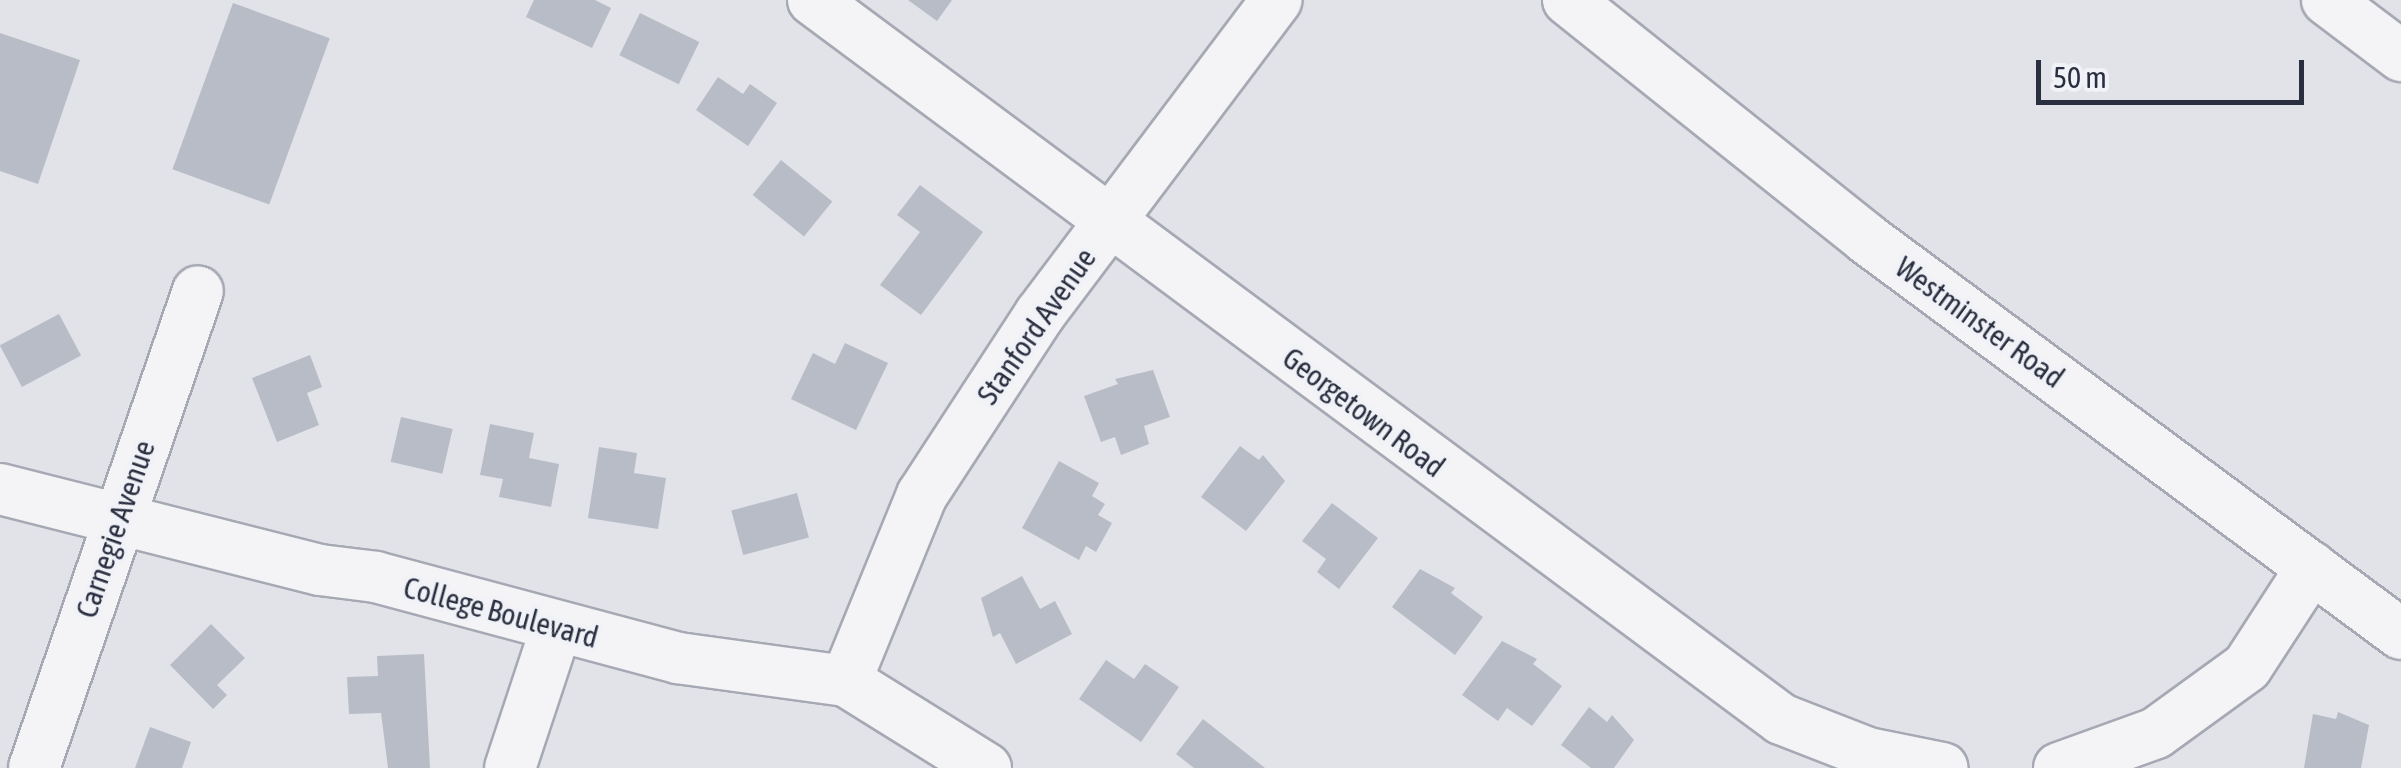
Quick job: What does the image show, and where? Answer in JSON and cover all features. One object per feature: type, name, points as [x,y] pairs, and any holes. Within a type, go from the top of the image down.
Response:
[{"type":"street","name":"Georgetown Road","points":[[813,0],[1113,219],[1316,378],[1781,720],[1868,753],[1944,768]]},
{"type":"street","name":"Stanford Avenue","points":[[846,681],[922,495],[1040,314],[1276,0]]},
{"type":"street","name":"Westminster Road","points":[[1568,0],[1868,239],[2401,634]]},
{"type":"street","points":[[2327,0],[2401,56]]},
{"type":"street","name":"Carnegie Avenue","points":[[34,768],[198,291]]},
{"type":"street","name":"College Boulevard","points":[[0,489],[320,570],[376,577],[556,630],[678,658],[846,681],[986,768]]},
{"type":"street","points":[[2059,768],[2156,732],[2247,667],[2312,567]]},
{"type":"street","points":[[510,768],[556,630]]},
{"type":"building","points":[[534,0],[595,0],[611,8],[592,48],[526,17]]},
{"type":"building","points":[[908,0],[952,0],[937,21]]},
{"type":"building","points":[[233,3],[330,38],[269,205],[172,169]]},
{"type":"building","points":[[640,13],[699,42],[679,84],[619,55]]},
{"type":"building","points":[[0,33],[80,60],[38,184],[0,171]]},
{"type":"building","points":[[718,77],[743,94],[750,84],[777,103],[748,146],[696,110]]},
{"type":"building","points":[[781,160],[832,202],[804,237],[753,195]]},
{"type":"building","points":[[920,185],[983,232],[921,315],[880,285],[920,232],[897,215]]},
{"type":"building","points":[[59,314],[81,355],[22,387],[0,345]]},
{"type":"building","points":[[845,343],[888,363],[856,430],[791,399],[813,353],[835,364]]},
{"type":"building","points":[[310,355],[322,387],[307,393],[319,425],[277,442],[252,378]]},
{"type":"building","points":[[1153,370],[1170,417],[1144,426],[1149,444],[1121,455],[1115,437],[1101,442],[1084,396],[1118,384],[1115,379]]},
{"type":"building","points":[[401,417],[453,429],[442,474],[391,462]]},
{"type":"building","points":[[490,424],[534,433],[529,458],[559,464],[551,507],[499,497],[503,479],[480,475]]},
{"type":"building","points":[[1240,446],[1259,460],[1263,455],[1285,481],[1246,531],[1201,497]]},
{"type":"building","points":[[599,447],[637,453],[634,473],[666,478],[658,529],[588,518]]},
{"type":"building","points":[[1059,461],[1099,483],[1092,496],[1105,504],[1098,515],[1112,523],[1096,552],[1086,546],[1079,560],[1022,528]]},
{"type":"building","points":[[797,493],[809,537],[743,555],[731,511]]},
{"type":"building","points":[[1332,503],[1378,538],[1339,589],[1317,572],[1326,559],[1302,541]]},
{"type":"building","points":[[1420,569],[1455,588],[1451,593],[1483,617],[1455,655],[1392,607]]},
{"type":"building","points":[[1022,576],[1040,609],[1055,601],[1072,634],[1016,664],[1000,633],[993,637],[981,598]]},
{"type":"building","points":[[211,624],[245,658],[217,685],[227,695],[213,709],[170,665]]},
{"type":"building","points":[[1502,641],[1537,659],[1533,664],[1562,686],[1532,726],[1507,708],[1498,721],[1462,695]]},
{"type":"building","points":[[424,654],[430,768],[388,768],[381,713],[349,714],[347,677],[378,676],[377,656]]},
{"type":"building","points":[[1106,660],[1134,679],[1145,664],[1179,687],[1141,742],[1079,699]]},
{"type":"building","points":[[1589,707],[1607,722],[1612,715],[1634,740],[1614,768],[1591,768],[1561,745]]},
{"type":"building","points":[[2338,712],[2369,725],[2361,768],[2304,768],[2313,714],[2336,719]]},
{"type":"building","points":[[1203,719],[1265,768],[1194,768],[1176,754]]},
{"type":"building","points":[[150,727],[191,742],[182,768],[135,768]]}]
